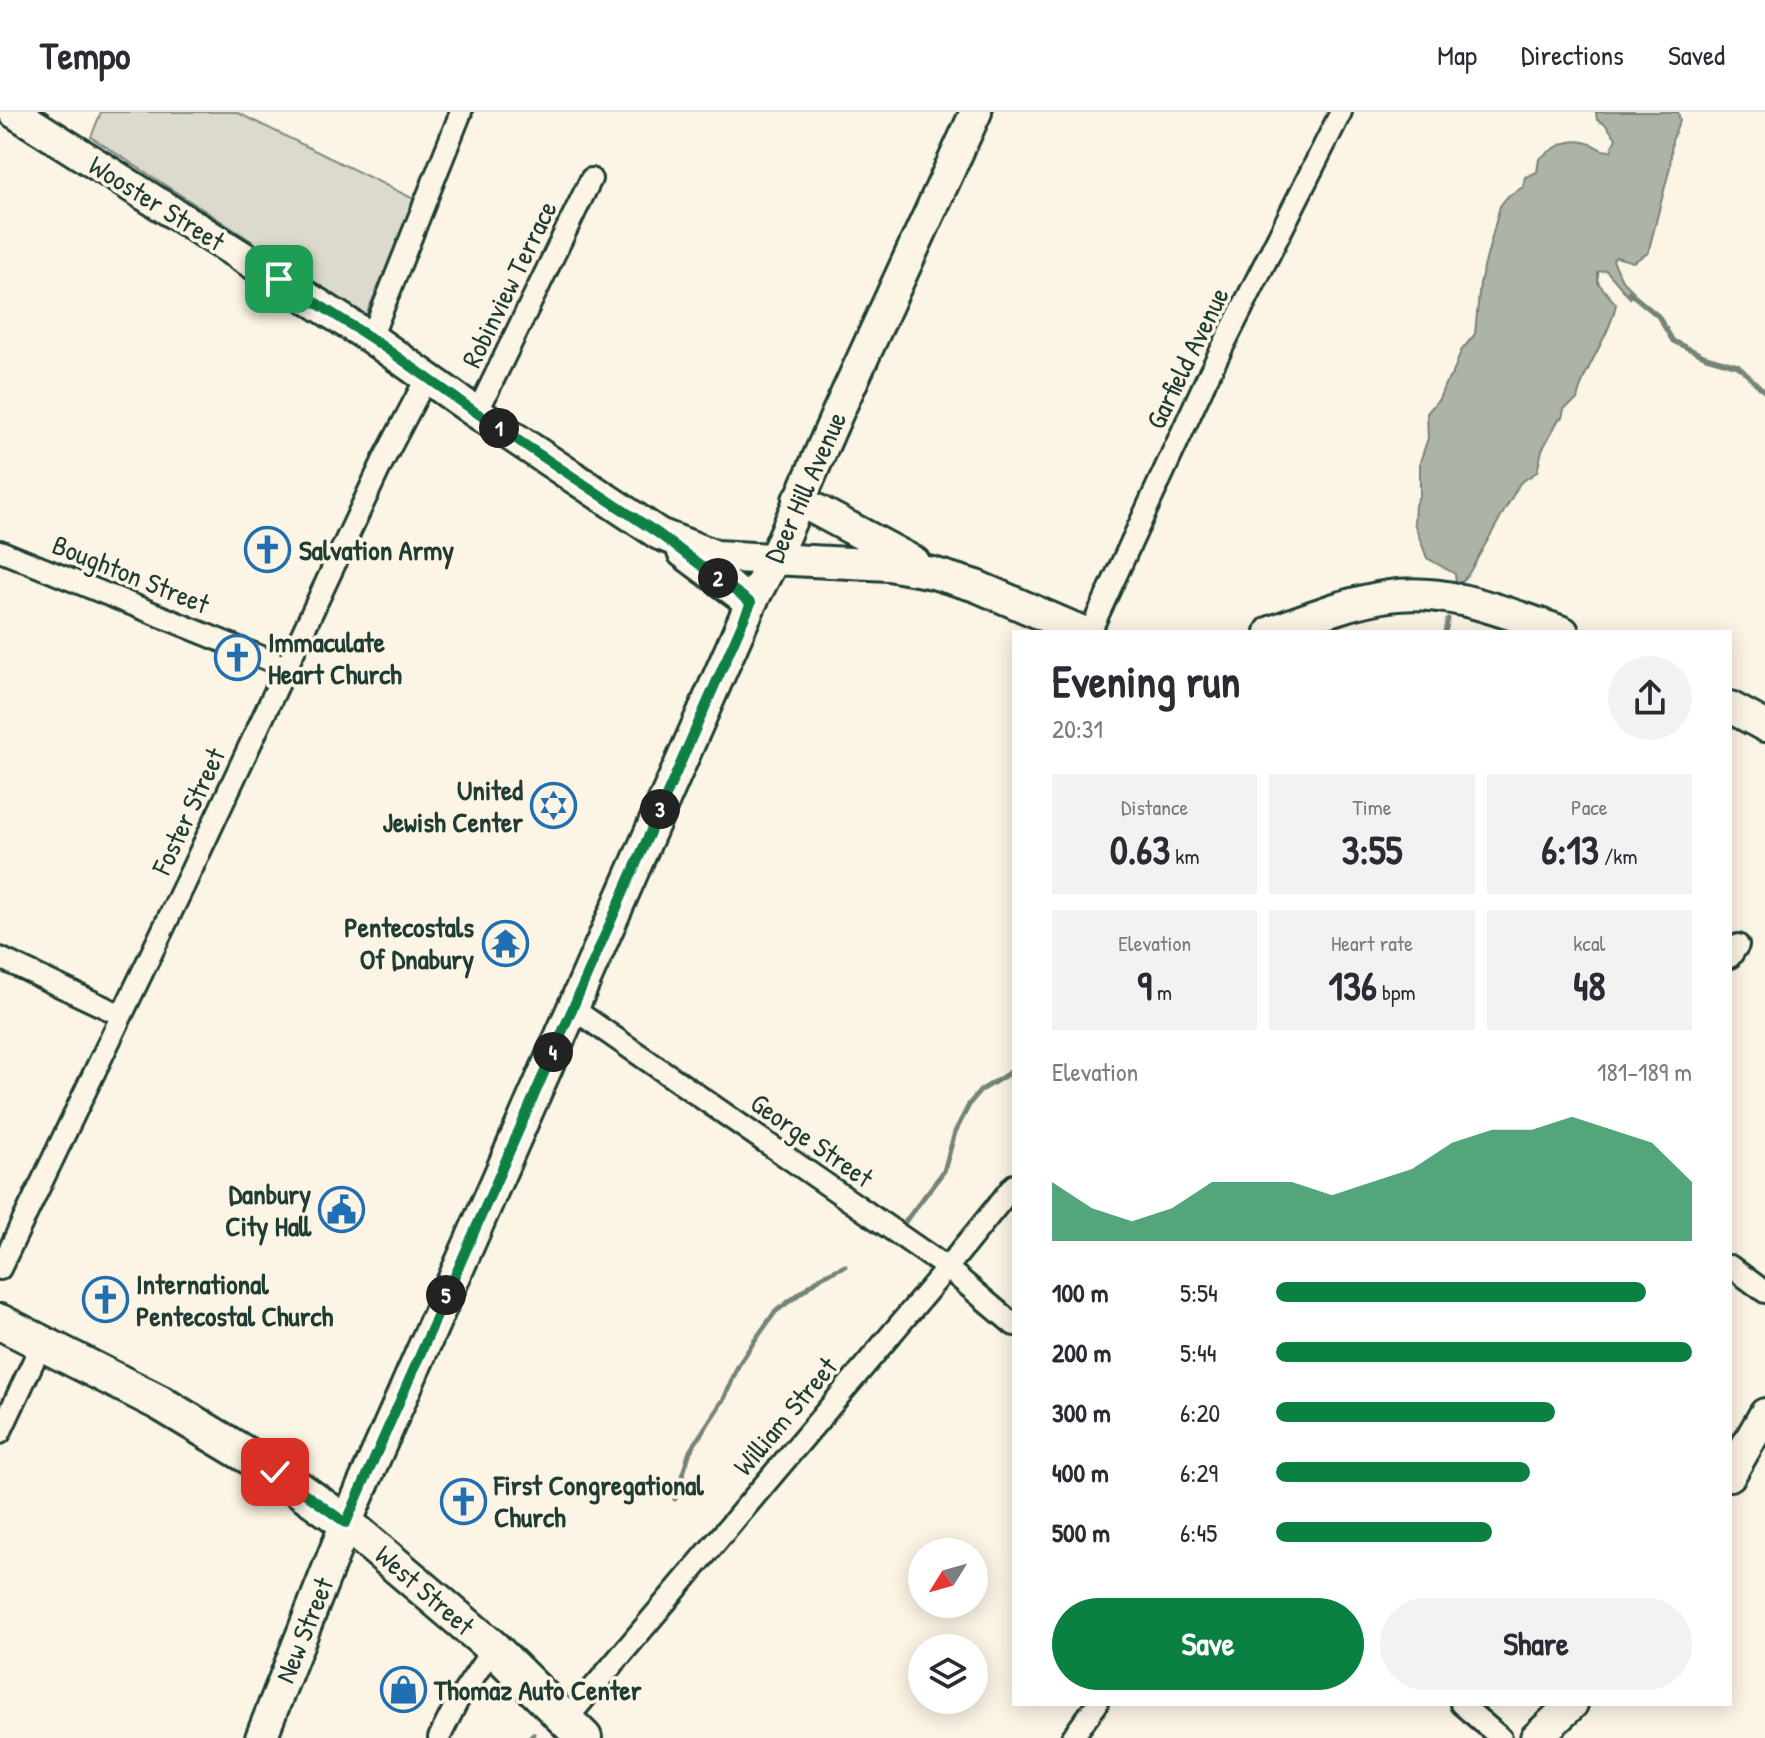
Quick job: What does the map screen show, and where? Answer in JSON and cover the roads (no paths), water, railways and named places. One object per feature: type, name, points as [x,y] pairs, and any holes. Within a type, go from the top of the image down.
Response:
[{"type":"main road","name":"West Street","points":[[0,1322],[160,1403],[263,1463],[346,1523],[493,1648],[576,1729]]},
{"type":"street","name":"Wooster Street","points":[[14,112],[371,338],[659,534],[751,603]]},
{"type":"street","points":[[371,338],[461,112]]},
{"type":"street","name":"Deer Hill Avenue","points":[[346,1523],[751,603],[774,559],[798,500],[976,112]]},
{"type":"street","name":"Garfield Avenue","points":[[1091,630],[1206,380],[1341,112]]},
{"type":"street","name":"Robinview Terrace","points":[[477,413],[591,179]]},
{"type":"street","name":"Foster Street","points":[[0,1269],[383,461],[427,377]]},
{"type":"street","points":[[798,500],[933,573],[976,586],[1078,630]]},
{"type":"street","name":"Wooster Street","points":[[659,534],[716,556],[889,565],[933,573]]},
{"type":"street","name":"Boughton Street","points":[[0,551],[286,667]]},
{"type":"street","points":[[1277,630],[1340,608],[1390,596],[1436,595],[1478,604],[1557,630]]},
{"type":"street","points":[[1732,708],[1765,726]]},
{"type":"street","points":[[0,958],[121,1015]]},
{"type":"street","name":"George Street","points":[[572,1008],[947,1268],[1012,1323]]},
{"type":"street","name":"William Street","points":[[576,1729],[1012,1187]]},
{"type":"street","points":[[1732,1267],[1765,1292]]},
{"type":"street","points":[[0,1433],[42,1343]]},
{"type":"street","points":[[1732,1472],[1765,1414]]},
{"type":"street","name":"New Street","points":[[261,1738],[346,1523]]},
{"type":"street","points":[[439,1738],[457,1702],[493,1648]]},
{"type":"street","points":[[1072,1738],[1096,1706]]},
{"type":"street","points":[[1463,1706],[1501,1738]]},
{"type":"street","points":[[1536,1738],[1570,1706]]},
{"type":"waterway","points":[[1629,292],[1658,316],[1673,341],[1706,357],[1738,366],[1765,392]]},
{"type":"waterway","points":[[1445,630],[1448,619]]},
{"type":"waterway","points":[[901,1227],[944,1171],[955,1132],[970,1103],[980,1091],[1012,1071]]},
{"type":"waterway","points":[[675,1499],[690,1451],[725,1397],[738,1366],[775,1312],[823,1276],[845,1266]]},
{"type":"waterway","points":[[529,1738],[533,1734]]},
{"type":"place","name":"Salvation Army","points":[[268,550]]},
{"type":"place","name":"Immaculate Heart Church","points":[[237,658]]},
{"type":"place","name":"United Jewish Center","points":[[554,806]]},
{"type":"place","name":"Pentecostals Of Dnabury","points":[[505,943]]},
{"type":"place","name":"Danbury City Hall","points":[[342,1210]]},
{"type":"place","name":"International Pentecostal Church","points":[[105,1300]]},
{"type":"place","name":"First Congregational Church","points":[[463,1501]]},
{"type":"place","name":"Thomaz Auto Center","points":[[403,1690]]}]
